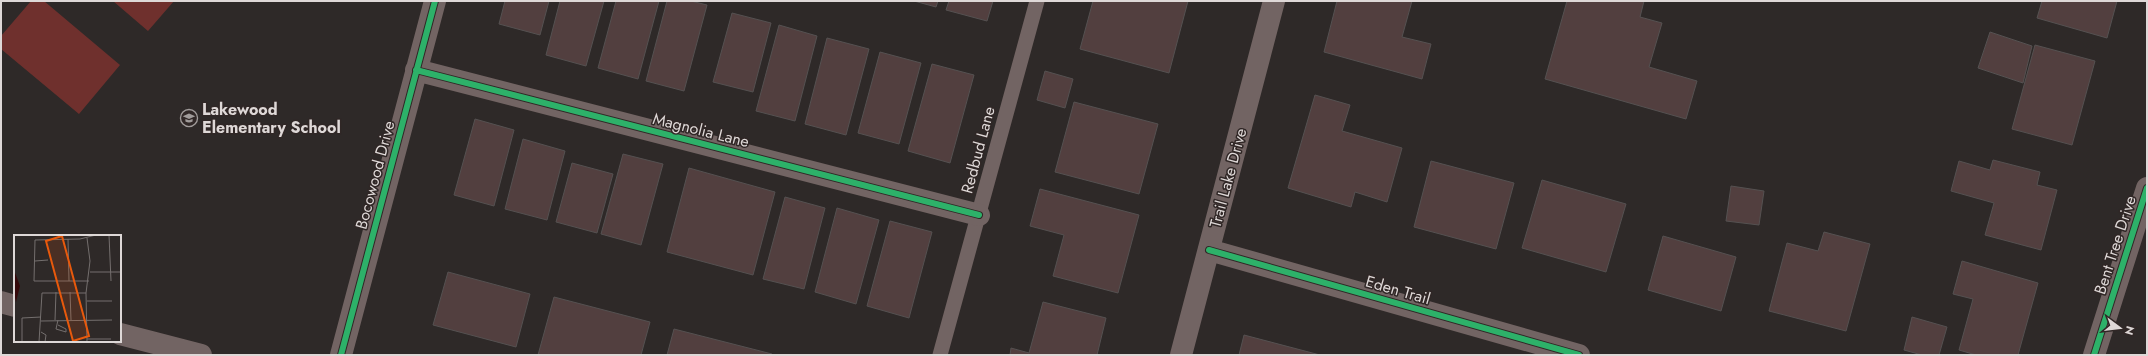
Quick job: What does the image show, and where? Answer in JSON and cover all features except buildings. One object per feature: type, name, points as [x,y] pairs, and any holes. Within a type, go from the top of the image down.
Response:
[{"type":"street","name":"Bocowood Drive","points":[[342,355],[435,1]]},
{"type":"street","name":"Trail Lake Drive","points":[[1181,355],[1274,1]]},
{"type":"street","name":"Magnolia Lane","points":[[416,70],[979,214]]},
{"type":"street","name":"Bent Tree Drive","points":[[2094,355],[2147,188]]},
{"type":"street","name":"Eden Trail","points":[[1209,250],[1579,355]]},
{"type":"street","points":[[1,302],[14,306]]},
{"type":"street","points":[[121,334],[201,355]]},
{"type":"lane","name":"Redbud Lane","points":[[940,355],[1037,1]]},
{"type":"shaded area","points":[[31,1],[44,1],[120,65],[79,114],[1,49],[1,36]]},
{"type":"shaded area","points":[[113,1],[174,1],[148,31]]},
{"type":"cycle path","points":[[341,355],[435,1]]},
{"type":"cycle path","points":[[416,70],[979,215]]},
{"type":"cycle path","points":[[2094,355],[2147,188]]},
{"type":"cycle path","points":[[1209,250],[1579,355]]},
{"type":"place","name":"Lakewood Elementary School","points":[[189,118]]}]
